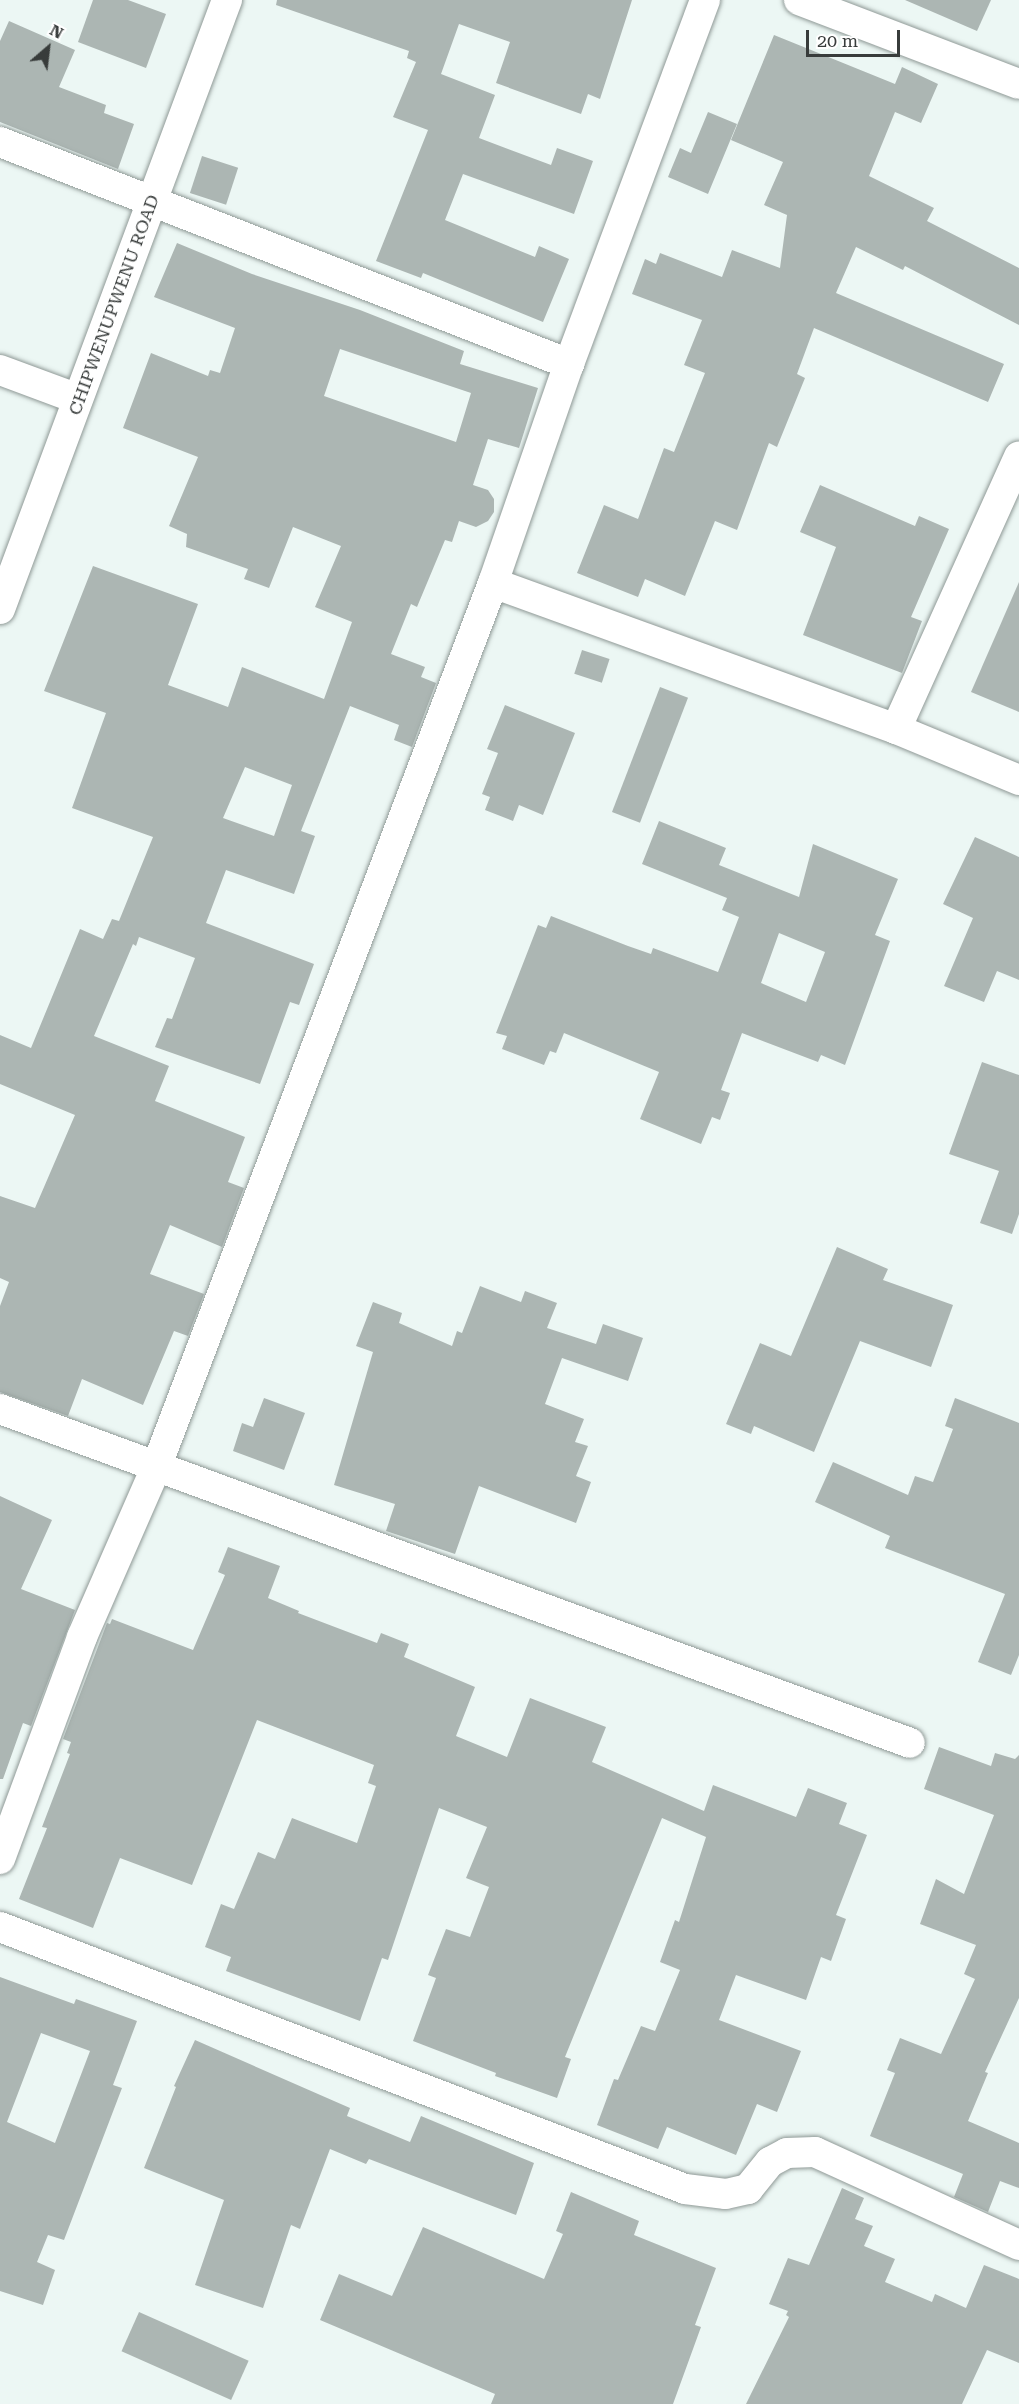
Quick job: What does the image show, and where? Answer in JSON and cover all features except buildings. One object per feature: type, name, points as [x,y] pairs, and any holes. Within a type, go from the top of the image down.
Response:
[{"type":"street","name":"CHIPWENUPWENU ROAD","points":[[0,609],[227,0]]},
{"type":"street","points":[[0,1859],[82,1637],[157,1465],[493,583],[569,364],[705,0]]},
{"type":"street","points":[[799,0],[1019,84]]},
{"type":"street","points":[[0,142],[569,364]]},
{"type":"street","points":[[0,370],[78,399]]},
{"type":"street","points":[[896,729],[1019,457]]},
{"type":"street","points":[[493,583],[896,729],[1019,780]]},
{"type":"street","points":[[0,1409],[910,1743]]},
{"type":"street","points":[[0,1927],[685,2189],[726,2194],[748,2189],[770,2162],[787,2153],[815,2152],[1019,2245]]}]
